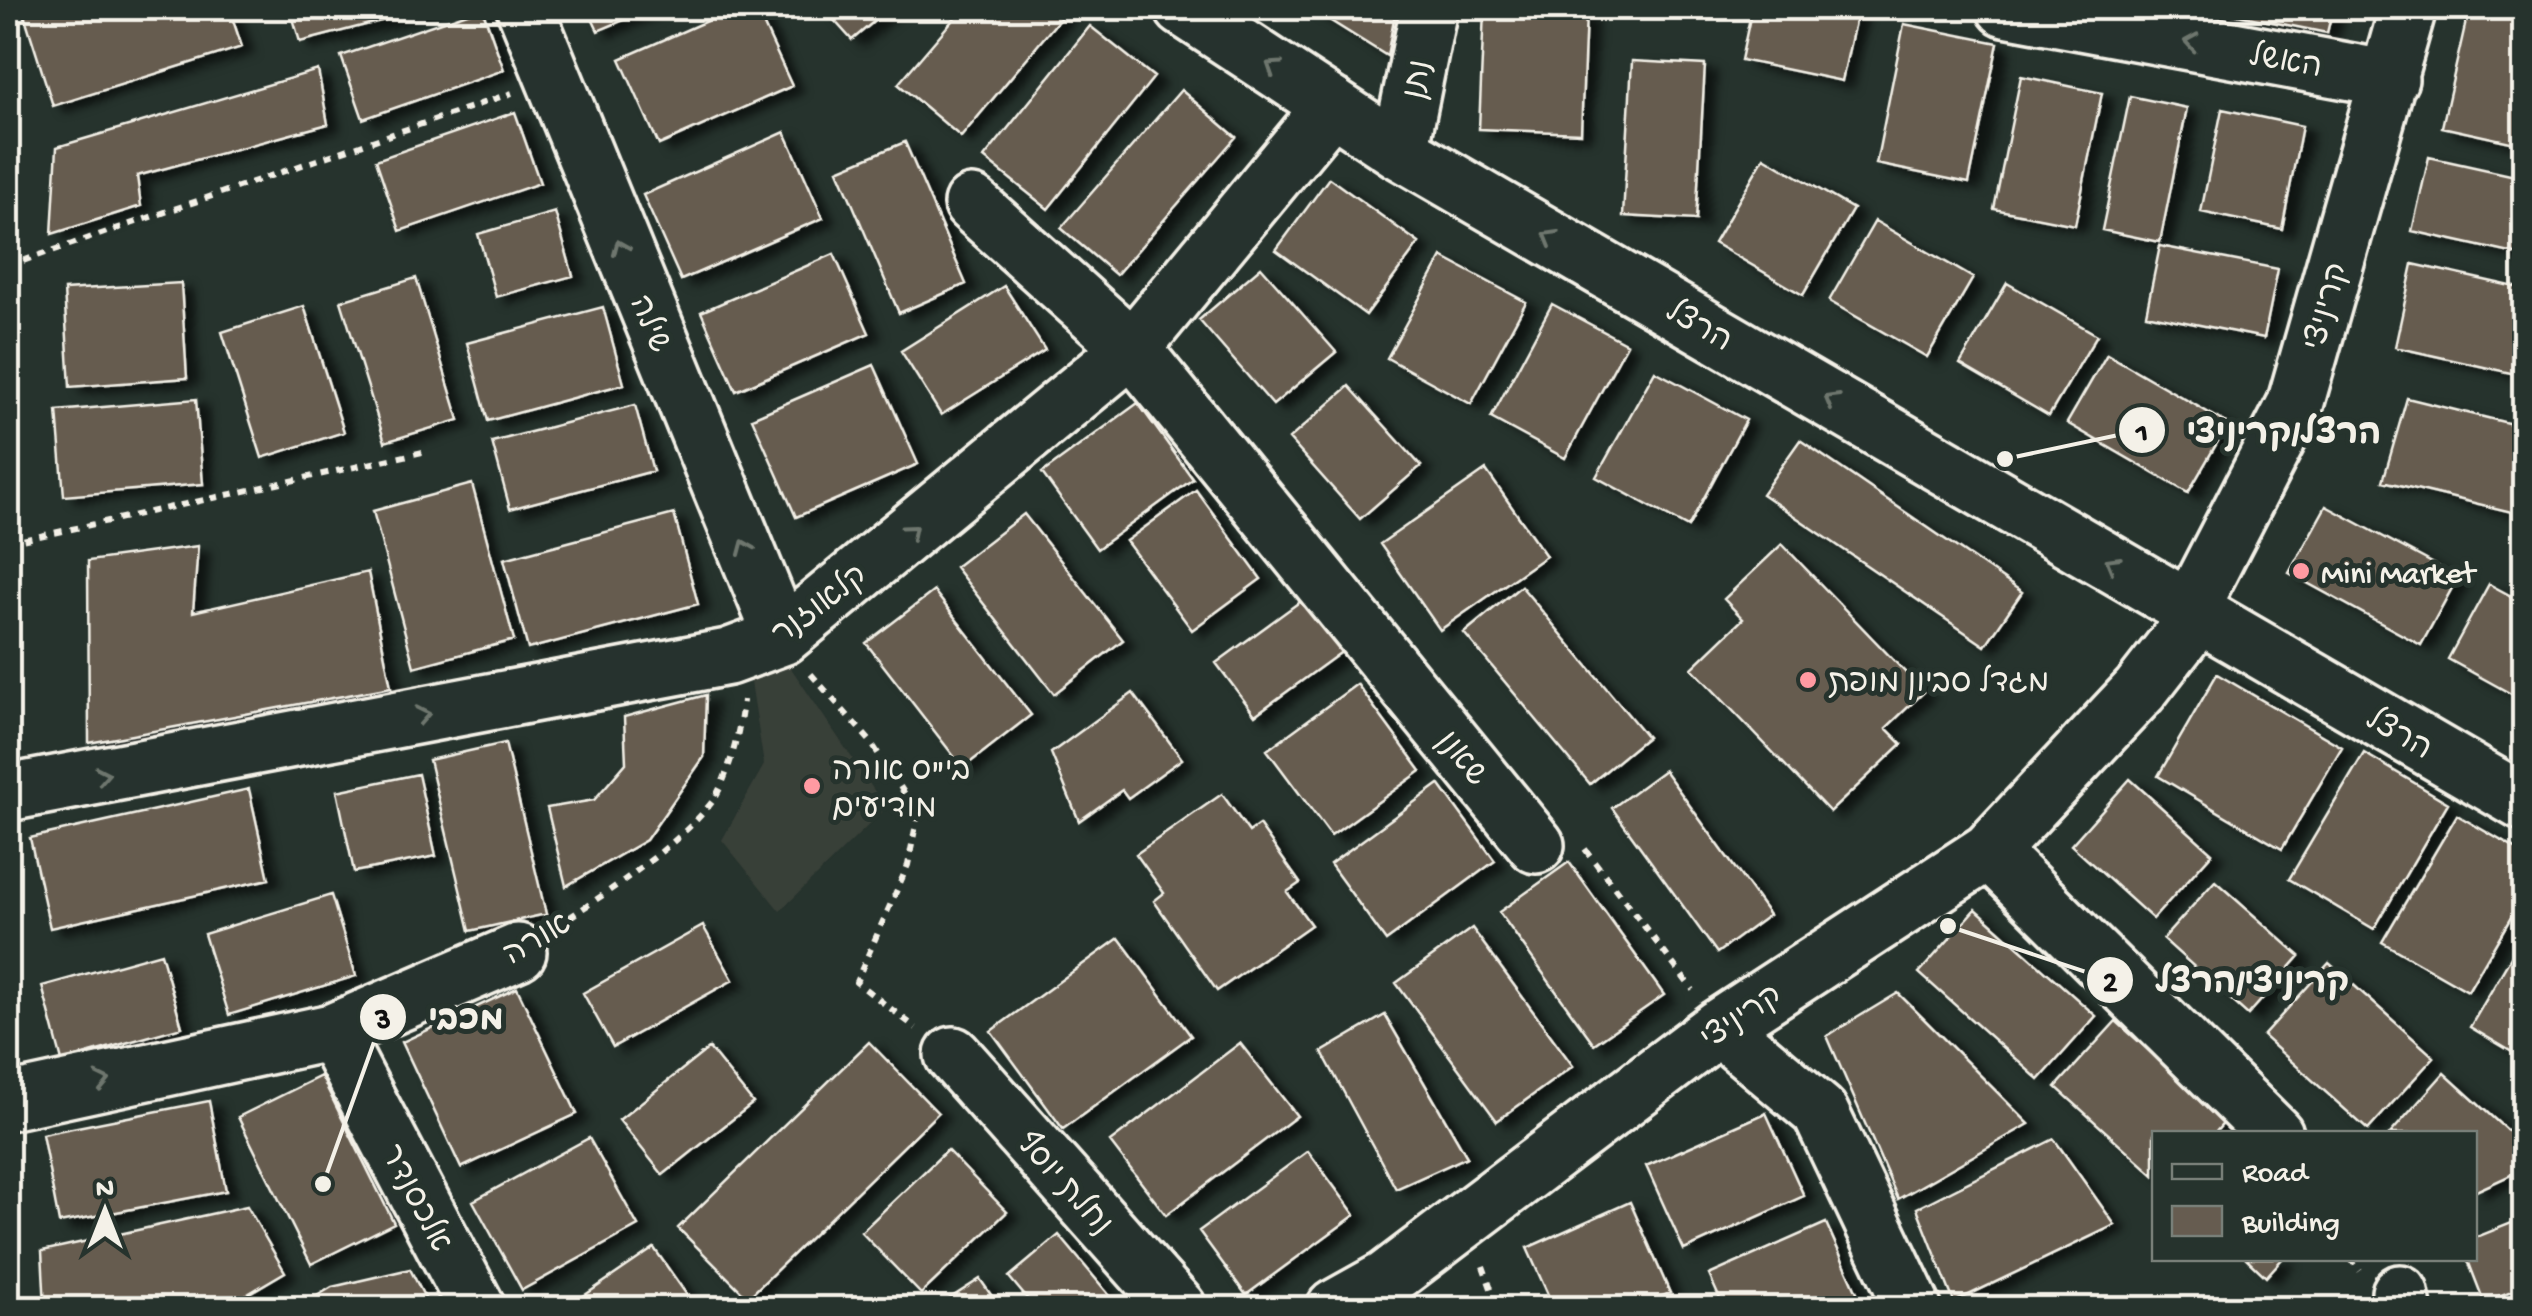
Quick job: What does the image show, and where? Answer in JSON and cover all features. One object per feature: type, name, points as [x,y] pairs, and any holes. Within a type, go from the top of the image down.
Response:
[{"type":"street","name":"שילה","points":[[525,8],[550,80],[782,637]]},
{"type":"street","name":"הרצל","points":[[1183,8],[1400,151],[2524,803]]},
{"type":"street","name":"נתן","points":[[1400,151],[1429,8]]},
{"type":"street","name":"האשל","points":[[2005,8],[2390,79]]},
{"type":"street","name":"קריניצי","points":[[1335,1308],[1387,1279],[1720,1028],[1989,851],[2126,702],[2196,612],[2295,406],[2408,8]]},
{"type":"street","name":"קלאוזנר","points":[[8,793],[728,658],[782,637],[1132,348],[1332,106]]},
{"type":"street","name":"שאנן","points":[[972,204],[1132,348],[1536,845]]},
{"type":"street","points":[[1989,851],[2272,1131]]},
{"type":"street","name":"אורה","points":[[8,1102],[332,1032],[518,952]]},
{"type":"street","points":[[1720,1028],[1820,1112],[1913,1308]]},
{"type":"street","name":"אלכסנדר","points":[[332,1032],[476,1308]]},
{"type":"street","name":"נחלת יוסף","points":[[953,1055],[1178,1308]]},
{"type":"path","points":[[8,266],[550,80]]},
{"type":"path","points":[[8,543],[423,452]]},
{"type":"path","points":[[782,637],[870,740],[918,814],[908,865],[856,982],[953,1055]]},
{"type":"path","name":"אורה","points":[[518,952],[630,877],[713,800],[740,727],[744,696],[736,668],[728,658]]},
{"type":"path","points":[[1536,845],[1574,836],[1720,1028]]},
{"type":"shaded area","name":"בי\"ס אורה מודיעים","points":[[780,652],[886,808],[780,911],[722,840],[764,765],[749,669]]},
{"type":"building","points":[[22,8],[229,8],[242,47],[53,106]]},
{"type":"building","points":[[290,8],[431,8],[300,42]]},
{"type":"building","points":[[482,8],[504,70],[363,119],[341,56]]},
{"type":"building","points":[[587,8],[652,8],[598,31]]},
{"type":"building","points":[[736,8],[756,8],[792,86],[659,145],[620,59]]},
{"type":"building","points":[[823,8],[890,8],[852,40]]},
{"type":"building","points":[[963,8],[1067,10],[961,137],[898,84]]},
{"type":"building","points":[[1310,8],[1396,8],[1387,56]]},
{"type":"building","points":[[1752,8],[1858,8],[1842,81],[1741,60]]},
{"type":"building","points":[[2203,8],[2333,8],[2327,33]]},
{"type":"building","points":[[2469,8],[2524,8],[2524,145],[2442,127]]},
{"type":"building","points":[[1484,10],[1586,14],[1581,133],[1479,129]]},
{"type":"building","points":[[1904,24],[1998,43],[1969,183],[1876,164]]},
{"type":"building","points":[[1090,26],[1154,77],[1048,209],[984,158]]},
{"type":"building","points":[[1632,61],[1705,65],[1696,220],[1623,216]]},
{"type":"building","points":[[318,70],[328,124],[137,176],[141,206],[52,234],[57,147]]},
{"type":"building","points":[[2021,76],[2102,93],[2075,225],[1994,209]]},
{"type":"building","points":[[1181,90],[1236,137],[1116,275],[1061,228]]},
{"type":"building","points":[[2130,96],[2187,108],[2160,242],[2102,230]]},
{"type":"building","points":[[2222,109],[2302,126],[2282,229],[2201,212]]},
{"type":"building","points":[[515,112],[540,183],[400,231],[376,160]]},
{"type":"building","points":[[785,132],[823,218],[681,280],[643,195]]},
{"type":"building","points":[[905,142],[966,284],[899,313],[838,170]]},
{"type":"building","points":[[1764,157],[1853,209],[1803,295],[1714,243]]},
{"type":"building","points":[[2429,157],[2524,178],[2524,256],[2412,231]]},
{"type":"building","points":[[1329,178],[1419,243],[1366,315],[1276,250]]},
{"type":"building","points":[[555,212],[573,276],[496,297],[478,234]]},
{"type":"building","points":[[1875,221],[1973,278],[1927,357],[1829,301]]},
{"type":"building","points":[[2160,246],[2278,269],[2264,338],[2146,314]]},
{"type":"building","points":[[834,254],[869,333],[736,391],[701,312]]},
{"type":"building","points":[[1442,257],[1526,302],[1471,404],[1387,358]]},
{"type":"building","points":[[2413,264],[2524,289],[2524,376],[2395,347]]},
{"type":"building","points":[[1261,267],[1336,352],[1273,405],[1199,320]]},
{"type":"building","points":[[416,278],[459,420],[385,442],[341,301]]},
{"type":"building","points":[[181,283],[187,378],[70,387],[64,290]]},
{"type":"building","points":[[2007,283],[2097,335],[2049,416],[1960,364]]},
{"type":"building","points":[[1004,286],[1045,350],[941,415],[901,351]]},
{"type":"building","points":[[1552,304],[1627,344],[1565,458],[1491,418]]},
{"type":"building","points":[[304,306],[344,432],[262,458],[222,332]]},
{"type":"building","points":[[603,307],[624,384],[488,421],[467,343]]},
{"type":"building","points":[[2107,354],[2228,424],[2188,493],[2067,423]]},
{"type":"building","points":[[874,365],[918,464],[796,517],[752,418]]},
{"type":"building","points":[[1655,371],[1746,420],[1688,527],[1596,477]]},
{"type":"building","points":[[1349,386],[1421,466],[1360,519],[1289,439]]},
{"type":"building","points":[[2407,398],[2524,427],[2524,515],[2383,481]]},
{"type":"building","points":[[196,399],[203,484],[64,496],[57,411]]},
{"type":"building","points":[[1138,403],[1193,479],[1097,549],[1042,473]]},
{"type":"building","points":[[635,405],[653,471],[510,509],[492,442]]},
{"type":"building","points":[[1800,440],[2022,592],[1985,646],[1762,494]]},
{"type":"building","points":[[1486,470],[1546,556],[1440,630],[1380,544]]},
{"type":"building","points":[[472,484],[514,640],[414,667],[373,511]]},
{"type":"building","points":[[1196,490],[1261,579],[1192,630],[1126,541]]},
{"type":"building","points":[[2326,506],[2458,577],[2421,645],[2289,573]]},
{"type":"building","points":[[674,514],[698,604],[528,649],[504,559]]},
{"type":"building","points":[[1024,514],[1123,640],[1054,694],[955,567]]},
{"type":"building","name":"מגדל סביון מופת","points":[[1782,544],[1924,692],[1886,728],[1902,744],[1830,812],[1692,668],[1743,619],[1724,599]]},
{"type":"building","points":[[198,546],[193,612],[368,572],[391,687],[89,743],[88,561]]},
{"type":"building","points":[[2489,584],[2524,603],[2524,701],[2448,659]]},
{"type":"building","points":[[1521,586],[1647,737],[1590,784],[1464,633]]},
{"type":"building","points":[[934,591],[1031,715],[963,768],[866,643]]},
{"type":"building","points":[[1309,595],[1347,648],[1255,715],[1216,663]]},
{"type":"building","points":[[2217,674],[2342,747],[2282,849],[2158,776]]},
{"type":"building","points":[[1357,684],[1421,771],[1331,836],[1267,750]]},
{"type":"building","points":[[1133,693],[1182,759],[1128,798],[1122,790],[1079,821],[1051,753]]},
{"type":"building","points":[[706,695],[704,757],[646,840],[566,886],[547,808],[594,800],[626,763],[624,717]]},
{"type":"building","points":[[505,743],[546,914],[470,931],[429,760]]},
{"type":"building","points":[[2364,753],[2448,803],[2374,929],[2289,879]]},
{"type":"building","points":[[1664,770],[1769,915],[1717,953],[1612,808]]},
{"type":"building","points":[[418,774],[436,856],[354,872],[337,791]]},
{"type":"building","points":[[2130,779],[2212,853],[2153,919],[2071,845]]},
{"type":"building","points":[[1439,784],[1495,861],[1386,941],[1330,864]]},
{"type":"building","points":[[249,789],[269,879],[50,928],[30,838]]},
{"type":"building","points":[[1222,794],[1249,832],[1259,825],[1300,883],[1287,892],[1311,925],[1217,991],[1154,901],[1164,893],[1136,854]]},
{"type":"building","points":[[2457,815],[2524,854],[2524,895],[2468,991],[2382,942]]},
{"type":"building","points":[[1569,862],[1664,995],[1594,1044],[1499,912]]},
{"type":"building","points":[[2215,881],[2300,956],[2248,1015],[2163,939]]},
{"type":"building","points":[[331,895],[356,976],[229,1015],[204,934]]},
{"type":"building","points":[[1976,909],[2096,1016],[2039,1080],[1919,973]]},
{"type":"building","points":[[703,926],[733,980],[613,1047],[583,993]]},
{"type":"building","points":[[1472,928],[1573,1066],[1497,1121],[1396,983]]},
{"type":"building","points":[[2524,935],[2524,1059],[2470,1027]]},
{"type":"building","points":[[1119,938],[1191,1036],[1063,1129],[991,1031]]},
{"type":"building","points":[[161,953],[182,1027],[62,1061],[42,986]]},
{"type":"building","points":[[2329,963],[2434,1057],[2368,1130],[2263,1036]]},
{"type":"building","points":[[517,988],[577,1114],[461,1168],[402,1042]]},
{"type":"building","points":[[1898,993],[2029,1124],[1898,1199],[1827,1036]]},
{"type":"building","points":[[1385,1015],[1467,1157],[1396,1189],[1322,1052]]},
{"type":"building","points":[[2116,1021],[2226,1120],[2217,1131],[2152,1131],[2152,1173],[2056,1087]]},
{"type":"building","points":[[869,1042],[938,1113],[748,1298],[678,1228]]},
{"type":"building","points":[[1240,1043],[1297,1116],[1166,1215],[1110,1142]]},
{"type":"building","points":[[709,1048],[753,1103],[663,1175],[619,1120]]},
{"type":"building","points":[[2444,1073],[2524,1146],[2524,1169],[2477,1191],[2477,1131],[2393,1131]]},
{"type":"building","points":[[321,1076],[394,1223],[311,1264],[238,1117]]},
{"type":"building","points":[[209,1101],[226,1191],[59,1223],[42,1134]]},
{"type":"building","points":[[1766,1113],[1804,1196],[1684,1250],[1646,1166]]},
{"type":"building","points":[[589,1138],[638,1226],[522,1290],[473,1201]]},
{"type":"building","points":[[2054,1139],[2115,1225],[1954,1302],[1917,1208]]},
{"type":"building","points":[[947,1150],[1007,1212],[921,1294],[861,1232]]},
{"type":"building","points":[[1308,1151],[1355,1215],[1246,1295],[1199,1231]]},
{"type":"building","points":[[1630,1202],[1670,1293],[1634,1308],[1554,1308],[1527,1248]]},
{"type":"building","points":[[247,1206],[285,1272],[224,1308],[133,1308],[128,1298],[128,1308],[45,1308],[42,1251]]},
{"type":"building","points":[[2524,1218],[2524,1286],[2484,1302],[2468,1261],[2477,1261],[2477,1237]]},
{"type":"building","points":[[1826,1223],[1864,1308],[1724,1308],[1709,1275]]},
{"type":"building","points":[[1059,1235],[1120,1308],[1035,1308],[1009,1277]]},
{"type":"building","points":[[654,1248],[696,1308],[566,1308]]},
{"type":"building","points":[[2249,1261],[2280,1261],[2266,1277]]},
{"type":"building","points":[[410,1269],[430,1308],[297,1308],[332,1287]]},
{"type":"building","points":[[980,1279],[1000,1308],[935,1308]]},
{"type":"place","name":"הרצל/קריניצי","points":[[2005,459]]},
{"type":"place","name":"Mini Market","points":[[2301,571]]},
{"type":"place","name":"מגדל סביון מופת","points":[[1808,680]]},
{"type":"place","name":"בי\"ס אורה מודיעים","points":[[812,786]]},
{"type":"place","name":"קריניצי/הרצל","points":[[1948,926]]},
{"type":"place","name":"מכבי","points":[[323,1184]]}]
